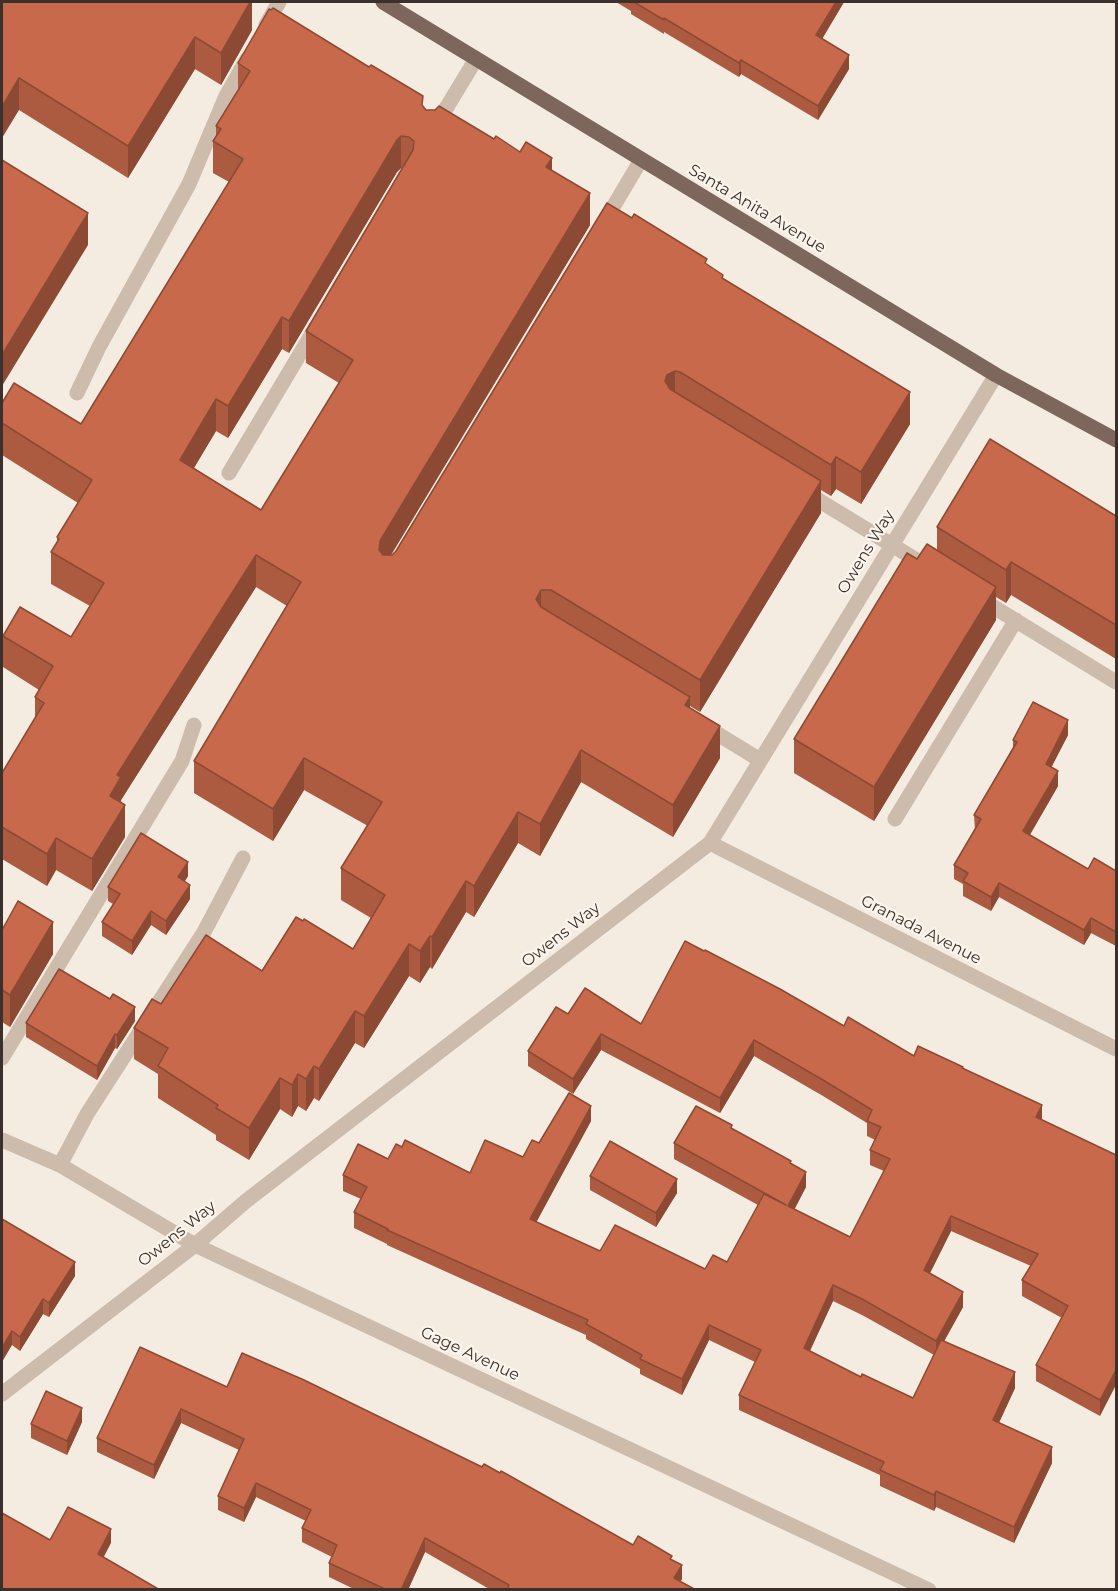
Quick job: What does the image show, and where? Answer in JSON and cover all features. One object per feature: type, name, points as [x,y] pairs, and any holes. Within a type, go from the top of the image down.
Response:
[{"type":"main road","name":"Santa Anita Avenue","points":[[383,2],[996,375],[1116,440]]},
{"type":"street","points":[[77,393],[99,347],[189,184],[225,96],[279,2]]},
{"type":"street","points":[[431,133],[476,59]]},
{"type":"street","points":[[594,239],[641,160]]},
{"type":"street","points":[[229,473],[326,310]]},
{"type":"street","name":"Owens Way","points":[[2,1394],[195,1245],[246,1201],[710,843],[996,375]]},
{"type":"street","points":[[793,484],[940,574]]},
{"type":"street","points":[[968,591],[1116,682]]},
{"type":"street","points":[[895,819],[1016,620]]},
{"type":"street","points":[[689,717],[760,760]]},
{"type":"street","points":[[2,1058],[182,761],[194,725]]},
{"type":"street","name":"Granada Avenue","points":[[710,843],[1116,1049]]},
{"type":"street","points":[[60,1165],[87,1114],[204,932],[243,858]]},
{"type":"street","name":"Gage Avenue","points":[[2,1140],[60,1165],[195,1245],[929,1590]]},
{"type":"building","points":[[2,2],[250,2],[221,53],[195,37],[128,146],[19,78],[2,107]]},
{"type":"building","points":[[634,2],[836,2],[816,35],[849,55],[818,106],[741,60],[739,63]]},
{"type":"building","points":[[273,8],[369,67],[371,65],[423,96],[422,105],[426,110],[435,110],[439,106],[494,139],[496,136],[520,152],[526,142],[552,158],[546,167],[590,193],[380,541],[379,550],[383,555],[392,555],[396,551],[607,203],[632,218],[634,214],[707,259],[705,263],[723,275],[722,278],[910,392],[861,472],[836,457],[831,465],[680,372],[675,371],[667,375],[665,381],[670,389],[821,481],[700,680],[551,590],[541,590],[536,599],[541,607],[690,697],[685,705],[720,726],[673,805],[581,750],[540,824],[518,812],[474,886],[466,881],[432,937],[430,936],[420,951],[409,944],[364,1016],[355,1011],[319,1069],[314,1066],[306,1079],[298,1074],[292,1085],[280,1078],[249,1128],[216,1108],[218,1105],[158,1066],[168,1048],[134,1028],[152,999],[161,1004],[206,935],[262,971],[296,917],[303,921],[304,919],[353,949],[385,895],[341,868],[382,802],[304,758],[273,809],[194,761],[301,582],[256,555],[117,775],[121,777],[110,796],[125,805],[92,859],[56,838],[47,854],[2,827],[2,773],[44,703],[35,697],[53,666],[3,636],[20,607],[71,637],[104,583],[51,552],[59,539],[57,537],[92,480],[2,423],[2,403],[14,383],[81,424],[243,159],[213,141],[221,129],[216,126],[250,71],[238,63],[269,9]],"holes":[[[401,136],[409,137],[414,141],[413,150],[306,331],[353,360],[261,510],[180,460],[216,399],[228,406],[282,317],[289,321],[397,140]]]},
{"type":"building","points":[[2,160],[88,213],[2,355]]},
{"type":"building","points":[[990,439],[1116,516],[1116,625],[1011,562],[1006,570],[937,527]]},
{"type":"building","points":[[927,544],[996,587],[874,787],[794,739],[907,553],[917,559]]},
{"type":"building","points":[[1033,702],[1068,720],[1046,764],[1058,771],[1023,831],[1088,869],[1094,858],[1116,871],[1116,932],[1091,918],[1084,930],[999,883],[991,897],[963,881],[968,873],[954,865],[981,819],[974,815],[1017,742],[1013,740]]},
{"type":"building","points":[[141,833],[188,862],[178,877],[190,885],[166,921],[151,911],[132,941],[102,922],[120,894],[108,887]]},
{"type":"building","points":[[18,901],[53,922],[10,995],[2,990],[2,930]]},
{"type":"building","points":[[685,941],[780,989],[844,1026],[848,1017],[914,1056],[918,1046],[1042,1105],[1036,1117],[1116,1155],[1116,1370],[1100,1400],[1036,1365],[1068,1306],[1022,1280],[1038,1254],[951,1216],[924,1270],[963,1292],[936,1341],[833,1285],[804,1348],[861,1377],[862,1374],[913,1398],[941,1340],[1015,1372],[993,1420],[1052,1447],[1014,1527],[936,1491],[934,1495],[880,1470],[884,1462],[739,1395],[761,1350],[709,1325],[682,1379],[640,1359],[642,1355],[586,1324],[588,1320],[387,1230],[354,1212],[367,1187],[343,1175],[358,1144],[388,1159],[396,1144],[402,1147],[405,1140],[470,1173],[485,1140],[523,1157],[532,1140],[539,1143],[569,1093],[591,1106],[530,1219],[600,1251],[615,1225],[705,1269],[713,1255],[727,1262],[764,1194],[786,1205],[674,1143],[696,1106],[732,1125],[731,1128],[791,1161],[790,1163],[806,1172],[788,1206],[850,1237],[890,1159],[870,1150],[881,1127],[867,1121],[872,1110],[754,1040],[720,1098],[601,1034],[573,1079],[528,1051],[556,1007],[568,1014],[585,988],[641,1024]]},
{"type":"building","points":[[59,969],[110,999],[113,994],[135,1007],[117,1035],[115,1034],[97,1066],[26,1023]]},
{"type":"building","points":[[610,1141],[677,1179],[656,1213],[590,1176]]},
{"type":"building","points":[[2,1219],[75,1262],[49,1303],[43,1299],[20,1337],[12,1331],[2,1348]]},
{"type":"building","points":[[140,1347],[227,1387],[242,1353],[304,1380],[482,1467],[484,1464],[500,1473],[501,1471],[633,1545],[638,1536],[672,1556],[670,1559],[682,1565],[674,1578],[696,1590],[507,1590],[509,1585],[425,1538],[401,1590],[387,1590],[329,1563],[337,1545],[302,1528],[311,1510],[256,1483],[244,1508],[218,1496],[244,1439],[181,1409],[154,1465],[97,1438]]},
{"type":"building","points":[[46,1391],[82,1408],[67,1441],[31,1424]]},
{"type":"building","points":[[68,1507],[111,1529],[98,1554],[160,1590],[2,1590],[2,1513],[50,1540]]}]
